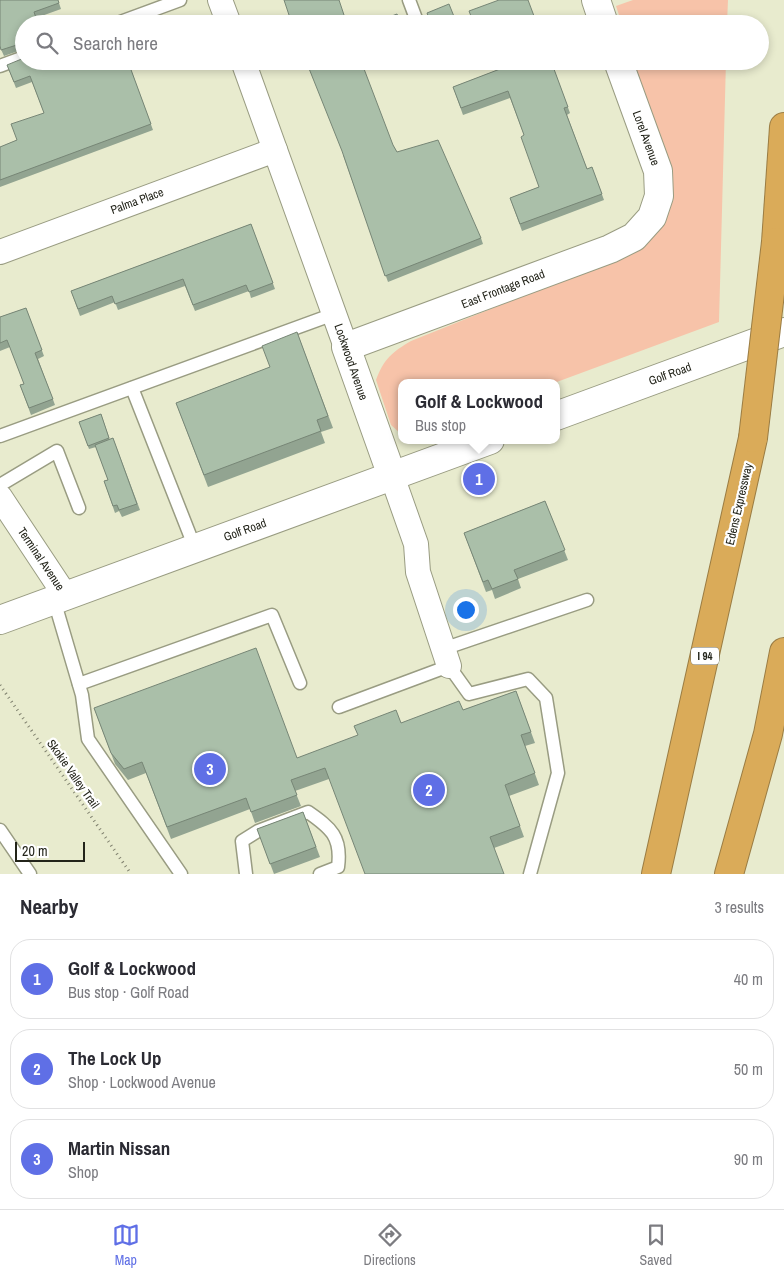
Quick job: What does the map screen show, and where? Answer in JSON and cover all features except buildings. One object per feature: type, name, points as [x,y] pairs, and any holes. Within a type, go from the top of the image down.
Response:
[{"type":"highway","name":"Edens Expressway","points":[[656,874],[753,438],[776,242],[784,127]]},
{"type":"highway","points":[[729,874],[768,734],[784,652]]},
{"type":"main road","points":[[596,0],[601,15]]},
{"type":"main road","name":"Lorel Avenue","points":[[621,70],[658,171],[659,196],[652,217]]},
{"type":"main road","name":"East Frontage Road","points":[[346,347],[610,249],[634,237],[652,217]]},
{"type":"main road","name":"Golf Road","points":[[560,415],[784,332]]},
{"type":"main road","name":"Lockwood Avenue","points":[[346,347],[392,476]]},
{"type":"main road","name":"Golf Road","points":[[0,620],[479,444]]},
{"type":"street","points":[[220,0],[226,15]]},
{"type":"street","name":"Lockwood Avenue","points":[[246,70],[346,347]]},
{"type":"street","name":"Palma Place","points":[[0,252],[275,150]]},
{"type":"street","name":"Lockwood Avenue","points":[[392,476],[416,544],[418,572],[446,658]]},
{"type":"street","name":"Terminal Avenue","points":[[0,497],[59,598]]},
{"type":"lane","points":[[139,15],[180,0]]},
{"type":"lane","points":[[409,0],[415,15]]},
{"type":"lane","points":[[0,66],[15,60]]},
{"type":"lane","points":[[0,436],[334,314]]},
{"type":"lane","points":[[132,388],[195,548]]},
{"type":"lane","points":[[0,485],[57,451],[79,508]]},
{"type":"lane","points":[[59,598],[79,684],[88,739],[181,874]]},
{"type":"lane","points":[[339,707],[446,658],[587,600]]},
{"type":"lane","points":[[79,684],[272,615],[300,683]]},
{"type":"lane","points":[[446,658],[469,694],[528,679],[546,698],[558,772],[530,874]]},
{"type":"lane","points":[[246,874],[242,841],[258,831],[308,812],[330,828],[341,851],[338,867],[320,874]]},
{"type":"lane","points":[[0,830],[30,874]]},
{"type":"path","name":"Skokie Valley Trail","points":[[0,685],[131,874]]},
{"type":"shaded area","points":[[633,0],[728,0],[727,15],[619,15],[616,6]]},
{"type":"shaded area","points":[[637,70],[726,70],[719,322],[560,381],[560,379],[398,379],[398,431],[391,425],[376,380],[386,361],[394,353],[411,341],[613,260],[664,221],[671,204],[673,183]]},
{"type":"place","name":"Golf & Lockwood","points":[[479,479]]},
{"type":"place","name":"Martin Nissan","points":[[210,769]]},
{"type":"place","name":"The Lock Up","points":[[429,790]]}]
